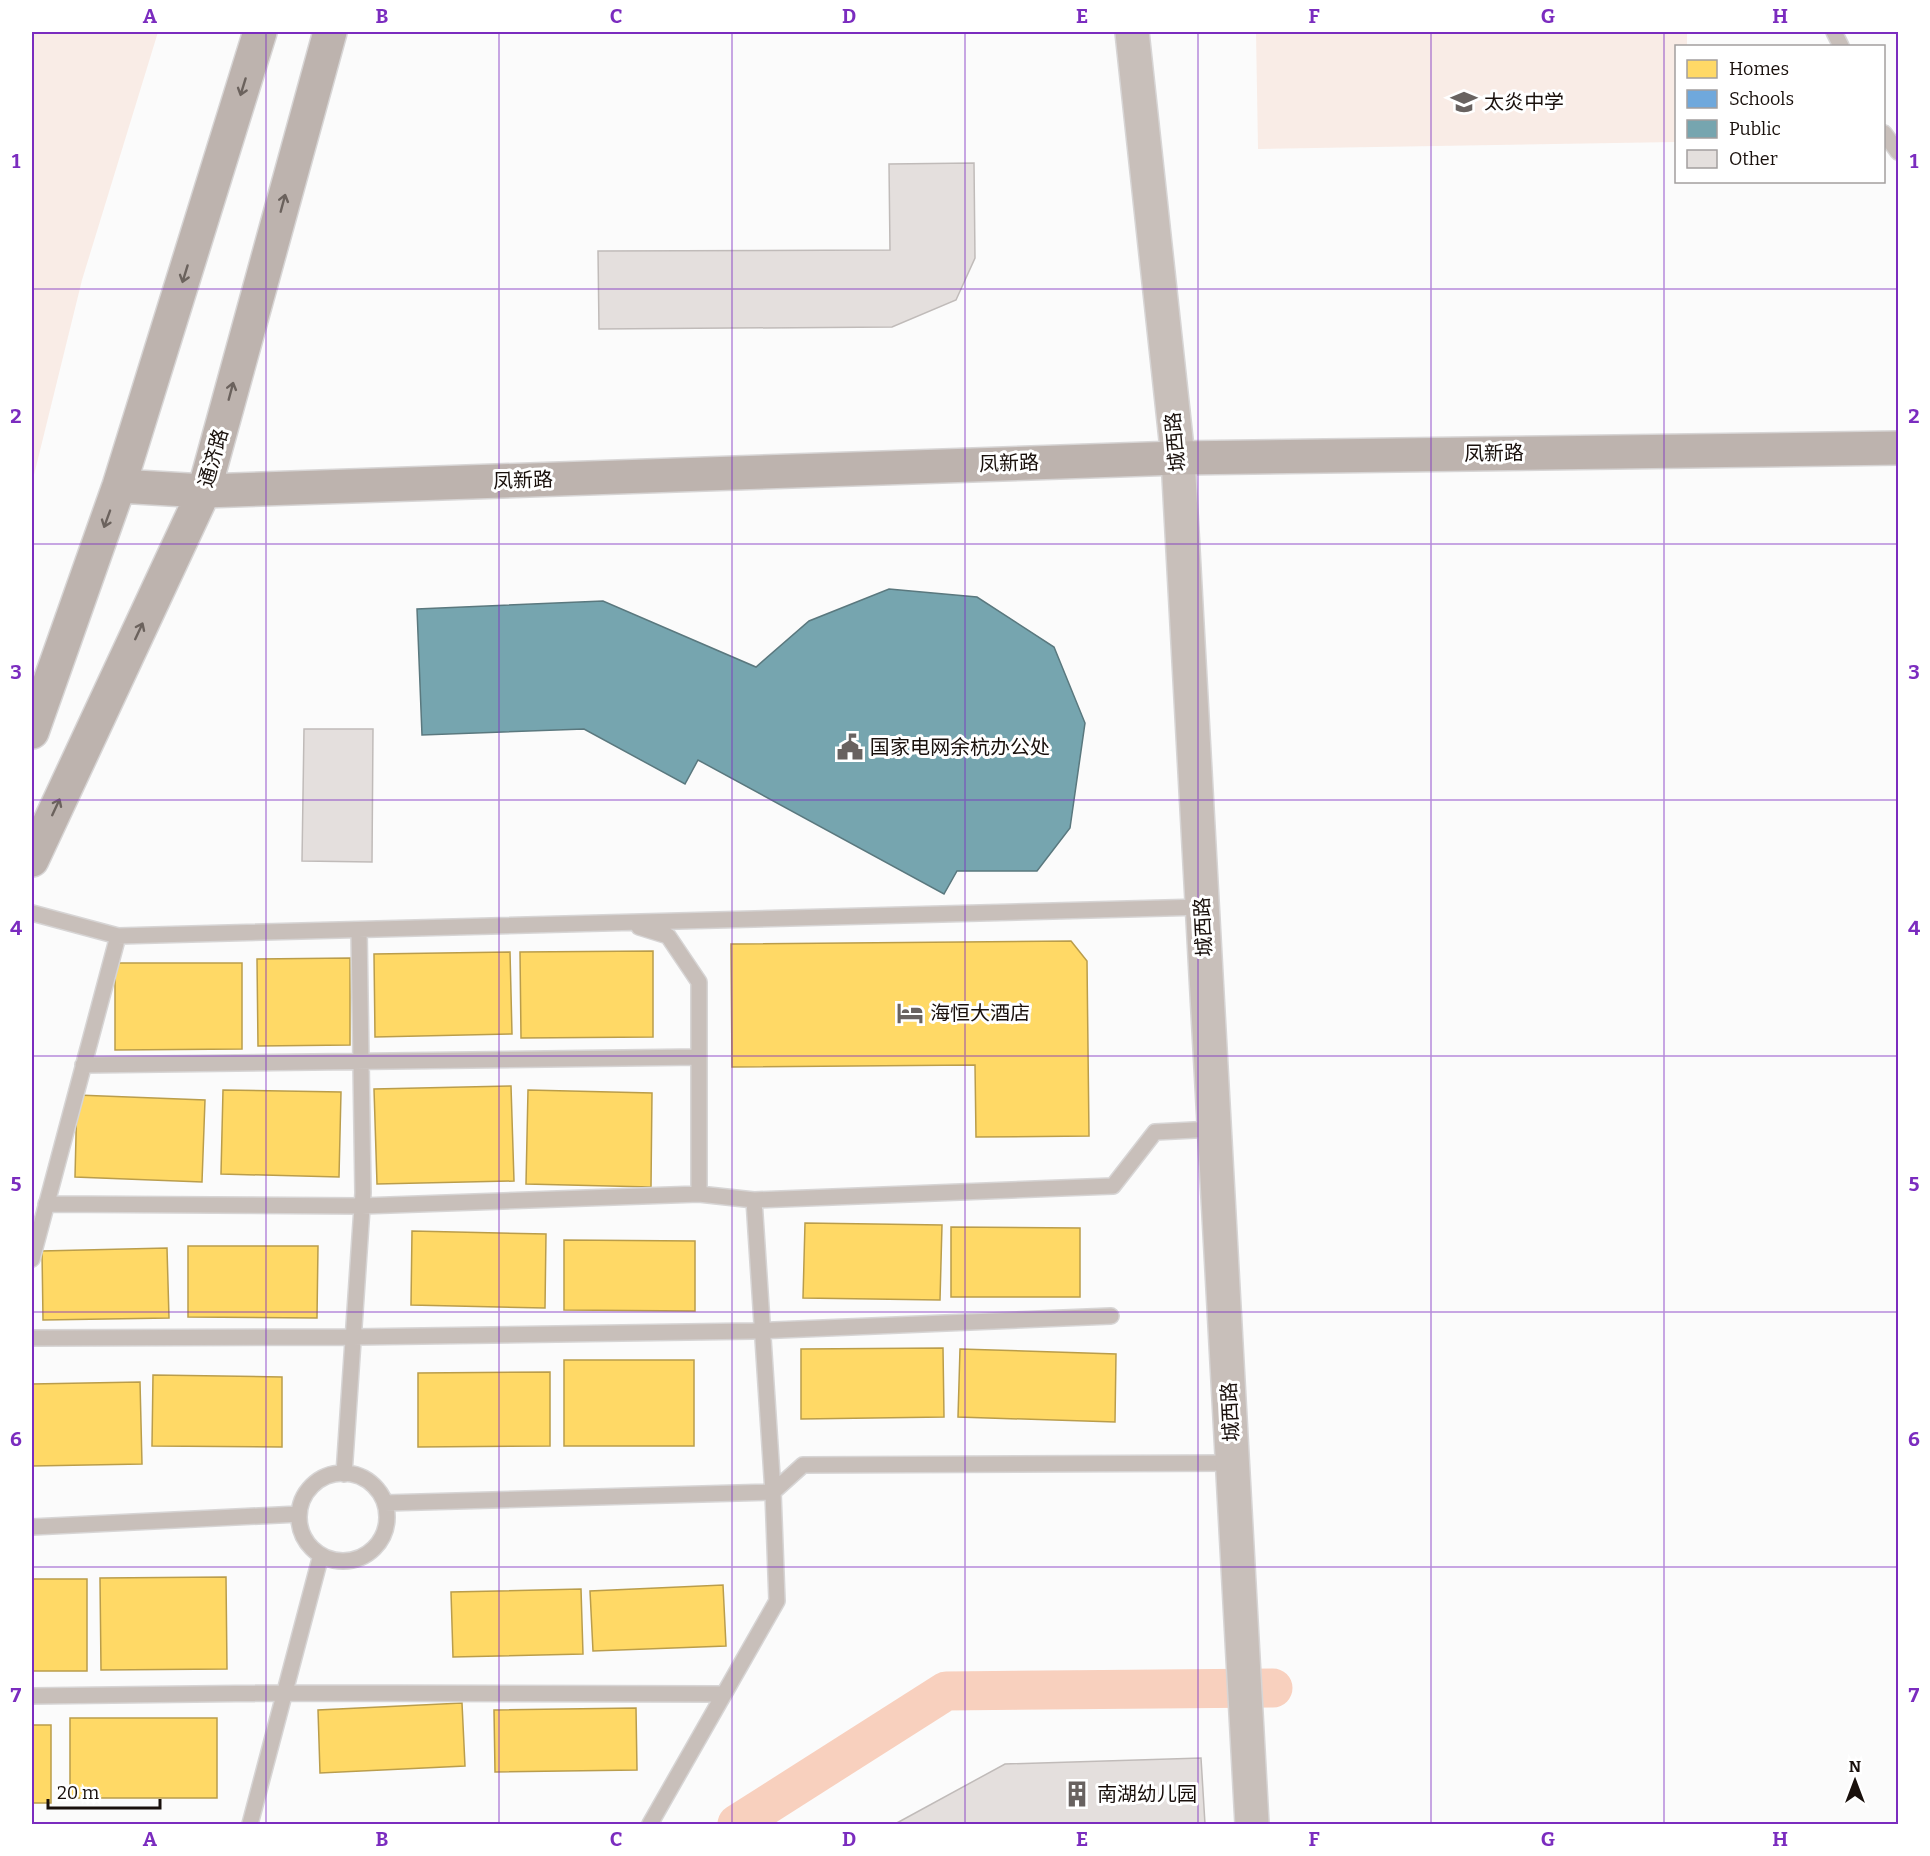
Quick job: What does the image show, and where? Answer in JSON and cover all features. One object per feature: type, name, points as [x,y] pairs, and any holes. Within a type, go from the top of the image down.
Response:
[{"type":"main road","points":[[32,732],[119,486],[260,32]]},
{"type":"main road","name":"通济路","points":[[32,860],[204,491],[330,32]]},
{"type":"main road","name":"凤新路","points":[[119,486],[204,491],[1178,458],[1899,448]]},
{"type":"street","name":"城西路","points":[[1132,32],[1178,458],[1252,1824]]},
{"type":"lane","points":[[1885,134],[1899,152]]},
{"type":"lane","points":[[32,913],[118,936],[1202,907]]},
{"type":"lane","points":[[624,922],[668,936],[699,982],[699,1194]]},
{"type":"lane","points":[[344,1474],[362,1206],[359,930]]},
{"type":"lane","points":[[32,1259],[118,936]]},
{"type":"lane","points":[[83,1065],[699,1057]]},
{"type":"lane","points":[[46,1204],[362,1206],[699,1194],[754,1200],[1113,1186],[1155,1132],[1214,1129]]},
{"type":"lane","points":[[650,1824],[777,1601],[773,1492],[754,1200]]},
{"type":"lane","points":[[32,1338],[353,1337],[762,1330],[1111,1316]]},
{"type":"lane","points":[[385,1503],[773,1492],[803,1465],[1233,1463]]},
{"type":"lane","points":[[344,1474],[366,1479],[385,1503],[387,1518],[384,1532],[376,1545],[365,1555],[351,1560],[336,1560],[321,1555],[302,1536],[299,1514],[304,1496],[313,1485],[324,1478],[344,1474]]},
{"type":"lane","points":[[32,1527],[299,1514]]},
{"type":"lane","points":[[250,1824],[321,1555]]},
{"type":"lane","points":[[32,1696],[285,1693],[723,1694]]},
{"type":"shaded area","points":[[32,32],[158,32],[82,280],[32,483]]},
{"type":"shaded area","name":"太炎中学","points":[[1256,32],[1687,32],[1687,45],[1675,45],[1675,142],[1258,149]]},
{"type":"building: Homes","name":"海恒大酒店","points":[[1071,941],[1087,961],[1089,1136],[976,1137],[975,1065],[732,1067],[731,944]]},
{"type":"building: Homes","points":[[653,951],[653,1037],[521,1038],[520,952]]},
{"type":"building: Homes","points":[[510,952],[512,1034],[375,1037],[374,954]]},
{"type":"building: Homes","points":[[350,958],[350,1045],[258,1046],[257,959]]},
{"type":"building: Homes","points":[[115,963],[242,963],[242,1049],[115,1050]]},
{"type":"building: Homes","points":[[511,1086],[514,1181],[377,1184],[374,1089]]},
{"type":"building: Homes","points":[[223,1090],[341,1092],[339,1177],[221,1174]]},
{"type":"building: Homes","points":[[528,1090],[652,1093],[651,1187],[526,1184]]},
{"type":"building: Homes","points":[[77,1095],[205,1100],[202,1182],[75,1177]]},
{"type":"building: Homes","points":[[805,1223],[942,1225],[940,1300],[803,1298]]},
{"type":"building: Homes","points":[[951,1227],[1080,1228],[1080,1297],[951,1297]]},
{"type":"building: Homes","points":[[412,1231],[546,1234],[545,1308],[411,1305]]},
{"type":"building: Homes","points":[[564,1240],[695,1241],[695,1311],[564,1310]]},
{"type":"building: Homes","points":[[188,1246],[318,1246],[317,1318],[188,1317]]},
{"type":"building: Homes","points":[[167,1248],[169,1318],[43,1320],[42,1251]]},
{"type":"building: Homes","points":[[943,1348],[944,1417],[801,1419],[801,1349]]},
{"type":"building: Homes","points":[[960,1349],[1116,1354],[1115,1422],[958,1417]]},
{"type":"building: Homes","points":[[564,1360],[694,1360],[694,1446],[564,1446]]},
{"type":"building: Homes","points":[[550,1372],[550,1446],[418,1447],[418,1373]]},
{"type":"building: Homes","points":[[153,1375],[282,1377],[282,1447],[152,1446]]},
{"type":"building: Homes","points":[[140,1382],[142,1464],[32,1466],[32,1384]]},
{"type":"building: Homes","points":[[226,1577],[227,1669],[101,1670],[100,1578]]},
{"type":"building: Homes","points":[[32,1579],[87,1579],[87,1671],[32,1671]]},
{"type":"building: Homes","points":[[723,1585],[726,1646],[593,1651],[590,1591]]},
{"type":"building: Homes","points":[[581,1589],[583,1654],[453,1657],[451,1592]]},
{"type":"building: Homes","points":[[462,1703],[465,1766],[320,1773],[318,1710]]},
{"type":"building: Homes","points":[[636,1708],[637,1770],[495,1772],[494,1710]]},
{"type":"building: Homes","points":[[70,1718],[217,1718],[217,1798],[70,1798]]},
{"type":"building: Homes","points":[[32,1725],[51,1725],[51,1803],[32,1803]]},
{"type":"building: Schools","points":[[1200,1793],[1201,1824],[1024,1824],[1024,1795]]},
{"type":"building: Public","name":"国家电网余杭办公处","points":[[889,589],[977,597],[1054,647],[1085,723],[1070,828],[1037,871],[957,871],[944,894],[698,760],[685,784],[584,729],[422,735],[417,609],[603,601],[756,667],[809,621]]},
{"type":"building: Other","points":[[974,163],[975,258],[956,300],[892,327],[599,329],[598,251],[890,250],[889,164]]},
{"type":"building: Other","points":[[304,729],[373,729],[372,862],[302,861]]},
{"type":"building: Other","name":"南湖幼儿园","points":[[1201,1758],[1205,1824],[895,1824],[1005,1764]]},
{"type":"waterway","points":[[737,1824],[946,1691],[1273,1688]]},
{"type":"place","name":"太炎中学","points":[[1464,102]]},
{"type":"place","name":"国家电网余杭办公处","points":[[850,747]]},
{"type":"place","name":"海恒大酒店","points":[[910,1013]]},
{"type":"place","name":"南湖幼儿园","points":[[1077,1794]]}]
